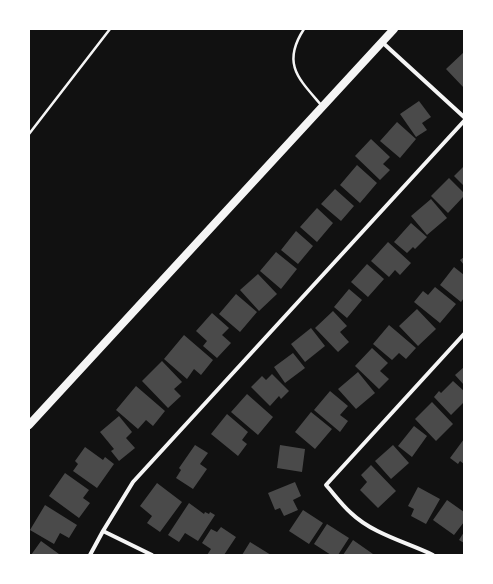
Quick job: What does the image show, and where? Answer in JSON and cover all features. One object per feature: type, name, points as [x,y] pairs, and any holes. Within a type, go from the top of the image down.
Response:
[{"type":"main road","points":[[29,425],[394,29]]},
{"type":"street","points":[[382,42],[464,117]]},
{"type":"street","points":[[90,555],[133,482],[464,121]]},
{"type":"street","points":[[433,555],[390,537],[363,522],[351,513],[326,485],[464,334]]},
{"type":"street","points":[[103,531],[152,555]]},
{"type":"lane","points":[[304,29],[294,49],[294,68],[299,78],[322,106]]},
{"type":"path","points":[[29,134],[110,29]]},
{"type":"building","points":[[464,52],[464,88],[446,69]]},
{"type":"building","points":[[419,101],[431,117],[422,123],[427,130],[416,137],[400,114]]},
{"type":"building","points":[[397,122],[416,139],[400,158],[380,141]]},
{"type":"building","points":[[371,139],[390,157],[383,164],[390,170],[380,180],[355,156]]},
{"type":"building","points":[[357,165],[377,183],[360,203],[340,185]]},
{"type":"building","points":[[464,166],[464,186],[454,176]]},
{"type":"building","points":[[449,178],[464,193],[464,196],[448,213],[431,196]]},
{"type":"building","points":[[335,189],[354,206],[341,221],[321,204]]},
{"type":"building","points":[[431,199],[447,218],[427,235],[411,216]]},
{"type":"building","points":[[317,208],[333,223],[317,242],[300,227]]},
{"type":"building","points":[[411,223],[427,237],[415,249],[413,247],[407,253],[394,242]]},
{"type":"building","points":[[296,231],[313,246],[298,264],[281,250]]},
{"type":"building","points":[[388,242],[411,263],[400,275],[395,270],[389,277],[371,261]]},
{"type":"building","points":[[276,252],[297,269],[281,289],[260,271]]},
{"type":"building","points":[[464,257],[464,265],[460,260]]},
{"type":"building","points":[[367,264],[384,279],[368,297],[351,282]]},
{"type":"building","points":[[454,267],[464,275],[464,298],[461,302],[440,285]]},
{"type":"building","points":[[258,274],[277,294],[259,311],[240,290]]},
{"type":"building","points":[[435,287],[456,304],[440,323],[414,302],[423,291],[428,295]]},
{"type":"building","points":[[349,289],[362,300],[347,318],[334,307]]},
{"type":"building","points":[[236,294],[257,312],[240,332],[219,314]]},
{"type":"building","points":[[417,309],[436,329],[418,346],[399,326]]},
{"type":"building","points":[[333,311],[347,326],[340,332],[349,342],[338,352],[315,328]]},
{"type":"building","points":[[212,313],[229,328],[222,335],[231,343],[217,358],[203,346],[207,341],[196,331]]},
{"type":"building","points":[[389,325],[416,348],[406,359],[399,353],[392,360],[373,344]]},
{"type":"building","points":[[311,328],[325,346],[305,362],[291,344]]},
{"type":"building","points":[[184,335],[213,360],[201,375],[194,369],[187,379],[164,359]]},
{"type":"building","points":[[372,348],[388,363],[380,371],[389,379],[379,389],[355,366]]},
{"type":"building","points":[[293,353],[305,368],[285,383],[274,367]]},
{"type":"building","points":[[162,361],[182,382],[174,389],[181,396],[168,408],[142,381]]},
{"type":"building","points":[[464,367],[464,385],[455,375]]},
{"type":"building","points":[[358,372],[375,393],[356,409],[338,389]]},
{"type":"building","points":[[272,374],[289,391],[281,399],[279,396],[270,406],[251,387],[262,376],[266,380]]},
{"type":"building","points":[[453,381],[464,391],[464,402],[451,415],[434,397],[439,391],[441,393]]},
{"type":"building","points":[[136,386],[165,411],[153,426],[146,420],[138,429],[116,410]]},
{"type":"building","points":[[330,391],[348,406],[340,415],[348,421],[340,432],[314,410]]},
{"type":"building","points":[[247,394],[273,417],[258,435],[231,412]]},
{"type":"building","points":[[432,402],[453,424],[436,441],[415,419]]},
{"type":"building","points":[[311,412],[332,429],[315,449],[295,432]]},
{"type":"building","points":[[227,414],[248,432],[242,440],[247,444],[238,456],[211,434]]},
{"type":"building","points":[[119,416],[132,432],[126,438],[135,448],[119,461],[111,451],[114,449],[100,432]]},
{"type":"building","points":[[414,426],[427,436],[412,457],[398,446]]},
{"type":"building","points":[[464,439],[464,464],[460,461],[458,464],[450,458]]},
{"type":"building","points":[[195,445],[208,453],[200,464],[207,469],[193,489],[176,478],[181,470],[179,468]]},
{"type":"building","points":[[280,445],[305,449],[302,472],[277,468]]},
{"type":"building","points":[[393,445],[409,463],[391,479],[375,461]]},
{"type":"building","points":[[85,447],[103,460],[105,457],[114,464],[97,488],[73,471],[78,464],[75,461]]},
{"type":"building","points":[[371,465],[396,491],[378,508],[360,490],[367,482],[361,475]]},
{"type":"building","points":[[65,473],[89,490],[83,498],[90,503],[79,518],[49,496]]},
{"type":"building","points":[[295,482],[301,496],[293,500],[298,510],[284,516],[280,508],[275,510],[268,493]]},
{"type":"building","points":[[157,483],[182,502],[160,532],[147,523],[152,516],[140,506]]},
{"type":"building","points":[[418,487],[440,499],[426,524],[411,516],[414,509],[408,506]]},
{"type":"building","points":[[447,500],[464,512],[464,522],[454,535],[433,520]]},
{"type":"building","points":[[189,503],[204,514],[205,512],[209,514],[210,512],[215,515],[198,541],[185,533],[179,542],[168,535]]},
{"type":"building","points":[[45,505],[77,525],[69,538],[60,533],[54,544],[30,530]]},
{"type":"building","points":[[303,510],[323,523],[309,544],[289,531]]},
{"type":"building","points":[[327,524],[349,538],[338,555],[331,555],[314,544]]},
{"type":"building","points":[[221,527],[236,537],[224,555],[207,555],[211,549],[202,543],[211,529],[217,532]]},
{"type":"building","points":[[464,532],[464,543],[459,540]]},
{"type":"building","points":[[353,540],[373,554],[343,555]]},
{"type":"building","points":[[41,541],[59,554],[31,555]]},
{"type":"building","points":[[250,542],[271,555],[242,555]]}]
